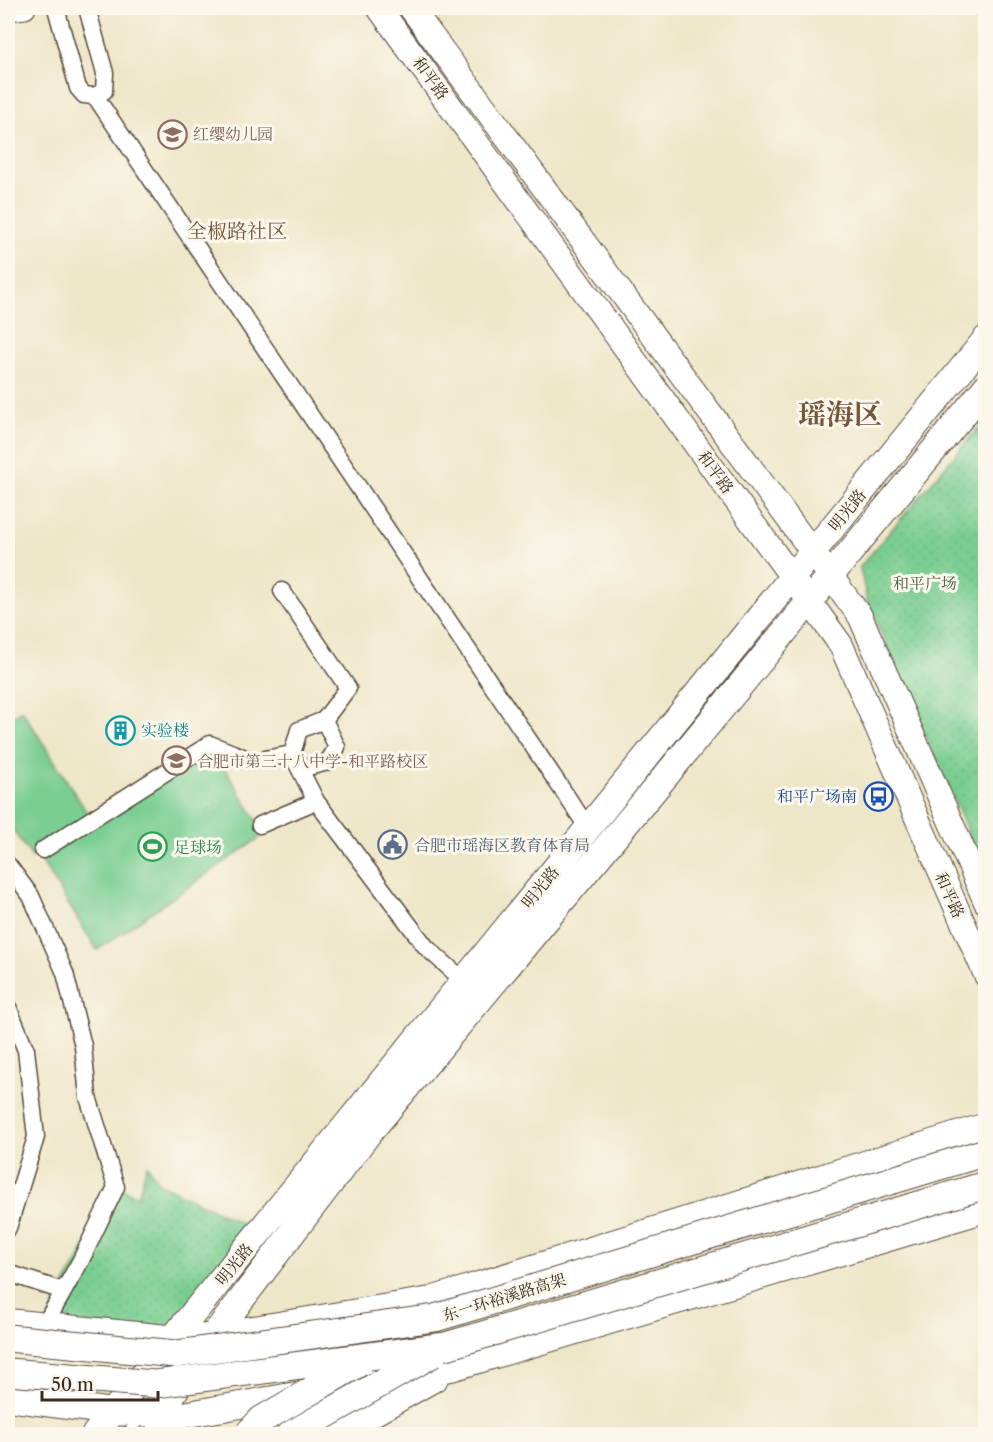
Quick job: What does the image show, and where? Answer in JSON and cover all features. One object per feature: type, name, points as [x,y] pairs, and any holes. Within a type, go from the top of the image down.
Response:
[{"type":"highway","name":"东一环裕溪路高架","points":[[8,1338],[176,1354],[435,1318],[986,1152]]},
{"type":"highway","name":"东一环裕溪路高架","points":[[8,1372],[156,1384],[448,1357],[986,1185]]},
{"type":"highway","points":[[248,1434],[261,1419],[435,1318]]},
{"type":"highway","points":[[292,1434],[448,1357]]},
{"type":"main road","name":"和平路","points":[[379,8],[841,645],[986,975]]},
{"type":"main road","name":"和平路","points":[[411,8],[860,616],[986,902]]},
{"type":"main road","name":"明光路","points":[[95,1434],[118,1423],[173,1339],[986,339]]},
{"type":"main road","name":"明光路","points":[[165,1412],[192,1364],[368,1134],[986,387]]},
{"type":"main road","points":[[8,1322],[187,1340],[431,1300],[986,1126]]},
{"type":"main road","points":[[8,1398],[118,1423],[165,1412],[183,1415],[448,1357],[986,1209]]},
{"type":"main road","points":[[336,1434],[448,1357]]},
{"type":"street","points":[[8,10],[25,8]]},
{"type":"street","points":[[56,8],[78,88],[84,95],[95,96],[104,91],[105,73],[87,8]]},
{"type":"street","points":[[95,96],[588,828]]},
{"type":"street","points":[[282,591],[348,688],[324,720],[299,730],[296,761],[316,801],[426,947],[464,981]]},
{"type":"street","points":[[43,850],[210,744],[254,761],[328,762],[337,747],[324,720]]},
{"type":"street","points":[[260,825],[316,801]]},
{"type":"street","points":[[8,865],[31,896],[65,973],[83,1046],[88,1097],[116,1187],[81,1260],[44,1326]]},
{"type":"street","points":[[8,1007],[26,1050],[36,1137],[8,1228]]},
{"type":"street","points":[[8,1273],[63,1291]]},
{"type":"lane","points":[[242,1355],[289,1323]]},
{"type":"lane","points":[[194,1386],[223,1367]]},
{"type":"green space","name":"和平广场","points":[[985,420],[985,871],[867,601],[860,567]]},
{"type":"green space","points":[[22,710],[91,819],[32,857],[8,823],[8,719]]},
{"type":"green space","name":"足球场","points":[[210,744],[265,834],[97,950],[41,860]]},
{"type":"green space","points":[[147,1165],[160,1184],[260,1232],[173,1339],[44,1326],[116,1187],[138,1196]]},
{"type":"place","name":"红缨幼儿园","points":[[172,134]]},
{"type":"place","name":"实验楼","points":[[120,730]]},
{"type":"place","name":"合肥市第三十八中学-和平路校区","points":[[176,761]]},
{"type":"place","name":"和平广场南","points":[[878,796]]},
{"type":"place","name":"合肥市瑶海区教育体育局","points":[[393,845]]},
{"type":"place","name":"足球场","points":[[153,847]]},
{"type":"district","name":"全椒路社区","points":[[237,231]]},
{"type":"district","name":"瑶海区","points":[[840,414]]}]
